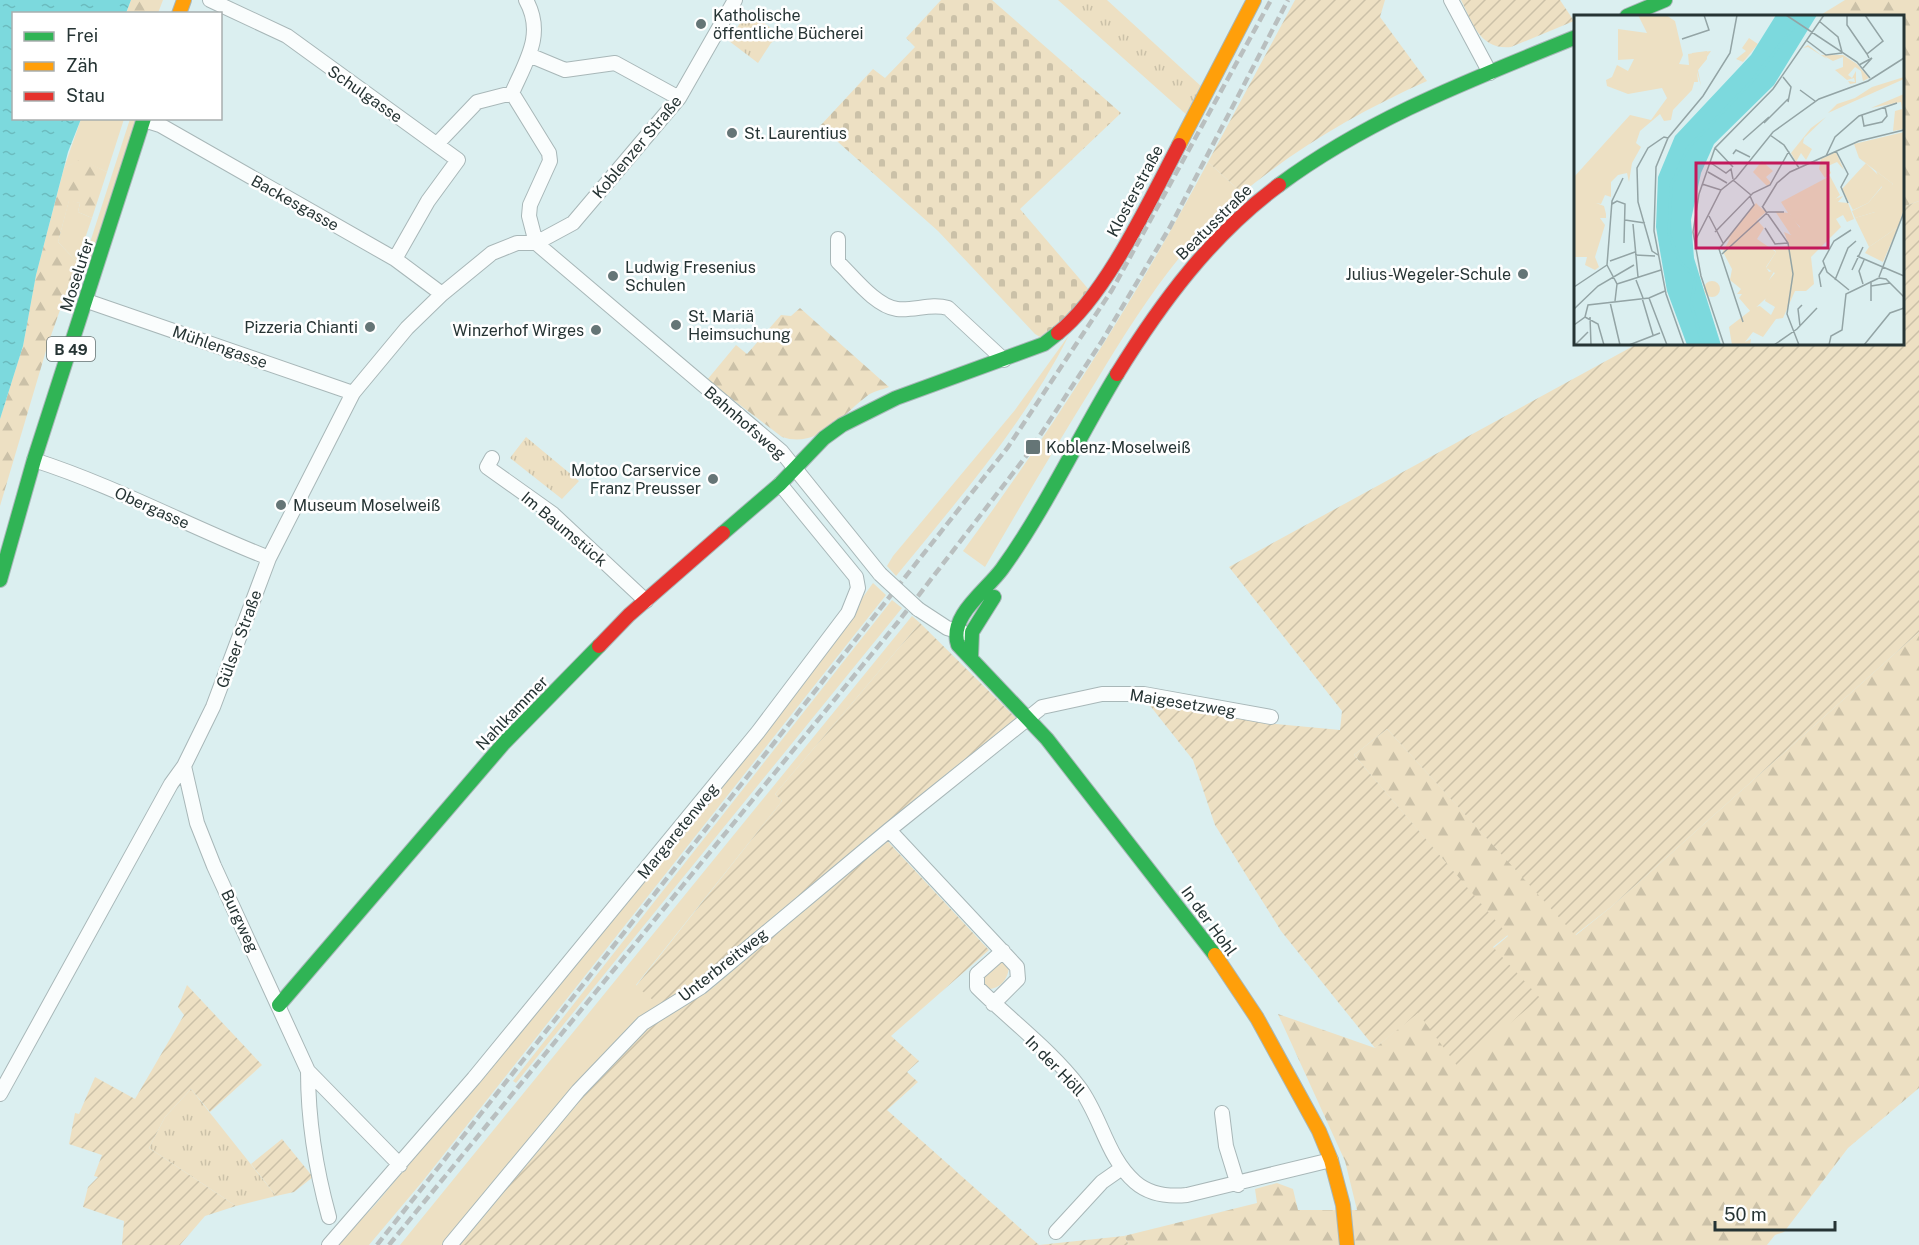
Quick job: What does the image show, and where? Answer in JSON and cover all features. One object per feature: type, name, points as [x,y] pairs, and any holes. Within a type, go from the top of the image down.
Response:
[{"type":"street","name":"Schulgasse","points":[[210,0],[287,36],[458,160],[428,201],[395,259]]},
{"type":"street","points":[[512,93],[534,42],[536,25],[526,0]]},
{"type":"street","name":"Koblenzer Straße","points":[[536,243],[573,223],[679,98],[735,0]]},
{"type":"street","name":"Klosterstraße","points":[[794,469],[824,438],[842,425],[896,398],[1044,344],[1073,321],[1115,261],[1140,219],[1254,0]]},
{"type":"street","points":[[1451,0],[1490,73]]},
{"type":"street","points":[[1629,15],[1665,0]]},
{"type":"street","name":"Beatusstraße","points":[[962,633],[966,613],[1002,570],[1157,314],[1220,235],[1282,181],[1330,148],[1406,107],[1574,38]]},
{"type":"street","points":[[529,55],[565,70],[615,63],[679,98]]},
{"type":"street","points":[[437,144],[477,102],[512,93]]},
{"type":"street","points":[[512,93],[549,153],[550,160],[531,205],[529,216],[536,243]]},
{"type":"street","name":"Moselufer","points":[[0,580],[34,460],[144,120]]},
{"type":"street","name":"Backesgasse","points":[[147,120],[160,125],[395,259],[442,294]]},
{"type":"street","points":[[838,239],[838,262],[885,304],[897,309],[941,306],[948,308],[1004,360]]},
{"type":"street","name":"Gülser Straße","points":[[0,1094],[171,784],[184,766],[213,707],[269,558],[354,393],[407,328],[442,294],[496,250],[517,243],[536,243]]},
{"type":"street","name":"Bahnhofsweg","points":[[536,243],[781,451],[880,574],[918,609],[962,633]]},
{"type":"street","name":"Mühlengasse","points":[[87,301],[354,393]]},
{"type":"street","name":"Im Baumstück","points":[[492,458],[487,467],[553,514],[646,601]]},
{"type":"street","name":"Obergasse","points":[[34,460],[90,479],[223,540],[269,558]]},
{"type":"street","name":"Nahlkammer","points":[[279,1005],[504,743],[646,601],[780,484],[794,469]]},
{"type":"street","name":"Margaretenweg","points":[[400,1165],[692,814],[825,645],[853,604],[858,588],[852,571],[780,484]]},
{"type":"street","name":"In der Hohl","points":[[962,633],[958,645],[1028,717],[1107,813],[1206,942],[1257,1018],[1319,1131],[1331,1160],[1343,1205],[1347,1245]]},
{"type":"street","name":"Maigesetzweg","points":[[1028,717],[1042,707],[1116,693],[1144,694],[1271,717]]},
{"type":"street","name":"Unterbreitweg","points":[[450,1245],[578,1091],[643,1023],[701,987],[1028,717]]},
{"type":"street","name":"Burgweg","points":[[184,766],[197,823],[210,855],[308,1071],[400,1165]]},
{"type":"street","points":[[889,830],[1017,966],[1018,979],[993,1004]]},
{"type":"street","name":"In der Höll","points":[[1003,951],[975,978],[977,987],[1078,1087],[1122,1168],[1135,1182],[1162,1195],[1187,1195],[1238,1185],[1331,1160]]},
{"type":"street","name":"Burgweg","points":[[308,1071],[308,1094],[320,1183],[329,1217]]},
{"type":"street","points":[[1222,1113],[1226,1146],[1238,1185]]},
{"type":"street","points":[[329,1245],[400,1165]]},
{"type":"street","points":[[1056,1232],[1102,1182],[1122,1168]]},
{"type":"green space","points":[[131,0],[163,0],[158,12],[127,12]]},
{"type":"green space","name":"St. Laurentius","points":[[941,0],[992,0],[1121,113],[1020,209],[1090,291],[1073,312],[1040,337],[938,231],[820,126],[873,69],[885,78],[915,47],[906,38]]},
{"type":"green space","points":[[1058,0],[1107,0],[1203,88],[1188,116]]},
{"type":"green space","points":[[1295,0],[1385,0],[1380,17],[1427,81],[1330,131],[1285,160],[1242,193],[1208,162]]},
{"type":"green space","points":[[1461,0],[1560,0],[1574,21],[1511,47],[1500,47],[1485,40],[1479,34]]},
{"type":"green space","points":[[1845,0],[1919,0],[1919,201],[1904,207],[1904,15],[1821,15]]},
{"type":"green space","points":[[748,10],[781,36],[771,43],[758,63],[729,41]]},
{"type":"green space","points":[[81,120],[124,120],[107,172],[81,160],[64,168]]},
{"type":"green space","points":[[130,120],[136,120],[88,266],[83,264]]},
{"type":"green space","points":[[81,159],[107,172],[92,218],[78,212],[80,203],[69,201],[58,242],[77,262],[48,344],[0,506],[0,419],[23,346],[36,275],[64,168]]},
{"type":"green space","points":[[1208,162],[1242,193],[1198,235],[1143,307],[985,567],[963,551],[1030,457],[1093,361],[1181,213]]},
{"type":"green space","points":[[69,200],[80,203],[78,212],[92,218],[77,262],[58,242]]},
{"type":"green space","points":[[1919,201],[1919,632],[1611,907],[1575,935],[1387,729],[1354,755],[1508,935],[1493,947],[1540,998],[1458,1067],[1418,1013],[1375,1048],[1281,931],[1215,825],[1193,760],[1144,698],[1276,724],[1340,730],[1342,711],[1229,567],[1635,345],[1904,345],[1904,207]]},
{"type":"green space","points":[[800,308],[889,387],[869,394],[829,428],[807,438],[795,439],[782,437],[707,380],[736,345],[747,354],[781,315],[791,316]]},
{"type":"green space","points":[[1069,335],[1051,368],[1011,430],[896,576],[887,566],[893,556],[1015,410]]},
{"type":"green space","points":[[526,437],[579,481],[562,499],[510,458]]},
{"type":"green space","points":[[873,583],[886,595],[422,1182],[369,1245],[336,1245],[375,1205],[760,741]]},
{"type":"green space","points":[[892,600],[902,608],[516,1083],[513,1081]]},
{"type":"green space","points":[[912,616],[920,623],[775,794],[782,801],[636,985],[660,1005],[575,1087],[443,1245],[400,1245]]},
{"type":"green space","points":[[920,623],[1018,720],[878,831],[989,950],[891,1036],[919,1061],[907,1072],[918,1082],[887,1110],[1039,1245],[443,1245],[618,1038],[659,1005],[636,986],[782,801],[775,794]]},
{"type":"green space","points":[[1919,632],[1919,1088],[1848,1148],[1784,1232],[1775,1235],[1767,1245],[1129,1245],[1124,1236],[1257,1203],[1255,1189],[1277,1183],[1293,1189],[1298,1210],[1357,1210],[1345,1161],[1278,1014],[1375,1048],[1508,936],[1354,755],[1387,729],[1576,935],[1611,907]]},
{"type":"green space","points":[[1000,959],[1009,965],[1008,974],[998,987],[989,989],[984,984],[983,976]]},
{"type":"green space","points":[[187,985],[262,1065],[210,1112],[191,1089],[165,1117],[149,1148],[236,1206],[205,1216],[180,1245],[122,1245],[124,1221],[83,1207],[88,1187],[98,1177],[94,1176],[102,1155],[69,1144],[75,1113],[79,1114],[95,1077],[135,1099],[184,1015],[178,1007]]},
{"type":"green space","points":[[191,1089],[276,1196],[236,1206],[149,1148],[165,1117]]},
{"type":"green space","points":[[282,1139],[313,1177],[294,1192],[276,1196],[251,1164]]},
{"type":"green space","points":[[1124,1236],[1129,1245],[1039,1245]]},
{"type":"water","points":[[0,0],[131,0],[126,12],[12,12],[12,120],[81,120],[68,152],[36,275],[23,346],[0,419]]},
{"type":"railway","points":[[377,1245],[1008,447],[1112,290],[1271,0]]},
{"type":"railway","points":[[389,1245],[898,622],[1027,455],[1102,341],[1170,227],[1288,0]]},
{"type":"traffic: fast","points":[[1629,15],[1665,0]]},
{"type":"traffic: fast","points":[[1279,185],[1313,161],[1385,120],[1460,85],[1574,38]]},
{"type":"traffic: fast","points":[[0,580],[34,460],[143,120]]},
{"type":"traffic: fast","points":[[723,533],[780,484],[824,438],[842,425],[896,398],[1044,344],[1058,333]]},
{"type":"traffic: fast","points":[[1117,374],[1018,546],[1002,569],[971,604],[956,634],[958,645],[1047,739],[1215,955]]},
{"type":"traffic: fast","points":[[971,658],[972,632],[994,597]]},
{"type":"traffic: fast","points":[[279,1005],[504,743],[599,646]]},
{"type":"traffic: slow","points":[[180,12],[184,0]]},
{"type":"traffic: slow","points":[[1179,145],[1254,0]]},
{"type":"traffic: slow","points":[[1215,955],[1257,1018],[1319,1131],[1331,1160],[1343,1205],[1347,1245]]},
{"type":"traffic: jam","points":[[1058,333],[1076,316],[1110,271],[1141,219],[1179,145]]},
{"type":"traffic: jam","points":[[1117,374],[1151,322],[1209,248],[1254,205],[1279,185]]},
{"type":"traffic: jam","points":[[599,646],[629,615],[723,533]]},
{"type":"place","name":"Katholische öffentliche Bücherei","points":[[701,24]]},
{"type":"place","name":"St. Laurentius","points":[[732,133]]},
{"type":"place","name":"Julius-Wegeler-Schule","points":[[1523,274]]},
{"type":"place","name":"Ludwig Fresenius Schulen","points":[[613,276]]},
{"type":"place","name":"St. Mariä Heimsuchung","points":[[676,325]]},
{"type":"place","name":"Pizzeria Chianti","points":[[370,327]]},
{"type":"place","name":"Winzerhof Wirges","points":[[596,330]]},
{"type":"place","name":"Koblenz-Moselweiß","points":[[1033,447]]},
{"type":"place","name":"Motoo Carservice Franz Preusser","points":[[713,479]]},
{"type":"place","name":"Museum Moselweiß","points":[[281,505]]}]
